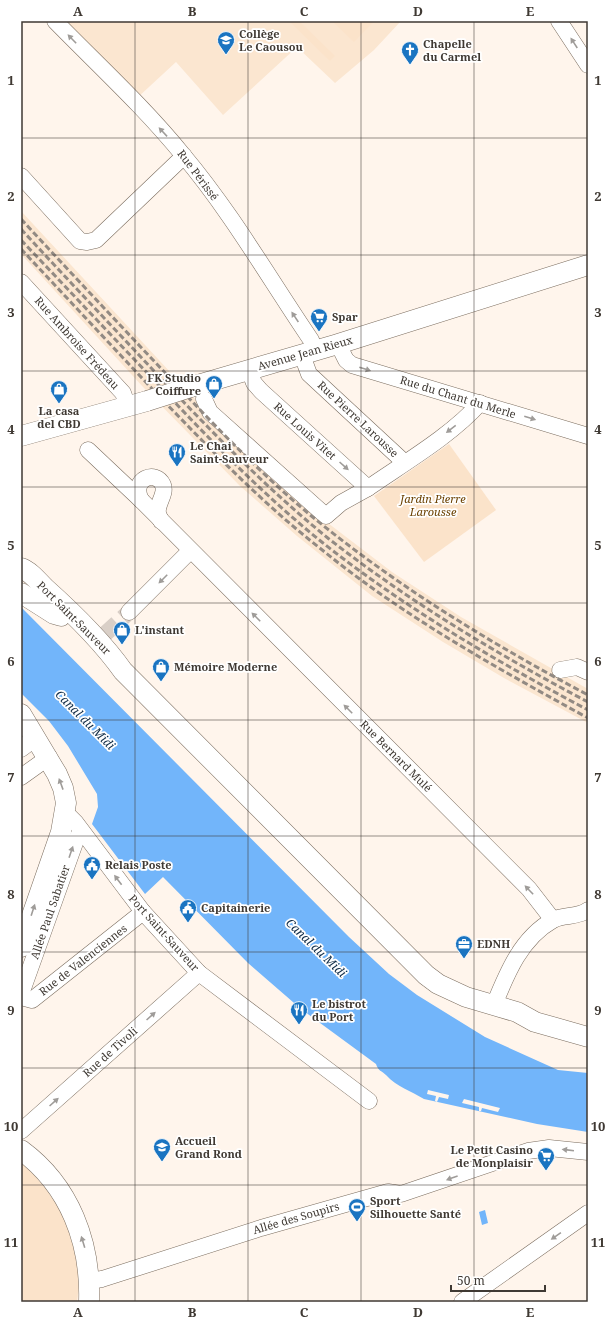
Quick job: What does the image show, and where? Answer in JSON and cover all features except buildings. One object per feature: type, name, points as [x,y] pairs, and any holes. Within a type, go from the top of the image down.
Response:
[{"type":"main road","name":"Avenue Jean Rieux","points":[[21,436],[147,401],[199,393],[249,370],[338,344],[588,265]]},
{"type":"main road","name":"Port Saint-Sauveur","points":[[21,568],[60,601],[99,640],[108,660],[123,671],[426,975],[438,984],[456,992],[517,1012]]},
{"type":"main road","name":"Port Saint-Sauveur","points":[[21,577],[61,616],[99,640]]},
{"type":"main road","points":[[21,593],[54,614],[61,616]]},
{"type":"main road","points":[[26,722],[48,757],[63,788],[65,812]]},
{"type":"main road","name":"Allée Paul Sabatier","points":[[21,947],[61,832],[65,812]]},
{"type":"main road","points":[[517,1012],[588,1026]]},
{"type":"main road","points":[[517,1012],[535,1022],[588,1037]]},
{"type":"main road","points":[[21,1150],[52,1179],[66,1199],[77,1223],[85,1248],[90,1281],[89,1302]]},
{"type":"street","name":"Rue Périssé","points":[[55,21],[158,126],[207,185],[311,340],[308,353]]},
{"type":"street","points":[[559,21],[588,65]]},
{"type":"street","points":[[21,176],[80,241],[87,242],[96,240],[184,156]]},
{"type":"street","name":"Rue Ambroise Frédeau","points":[[21,282],[122,393],[128,406]]},
{"type":"street","name":"Rue du Chant du Merle","points":[[338,344],[346,360],[352,365],[588,436]]},
{"type":"street","name":"Rue Pierre Larousse","points":[[308,353],[309,374],[404,462],[460,422],[480,403]]},
{"type":"street","name":"Rue Louis Vitet","points":[[249,370],[254,383],[261,391],[368,488]]},
{"type":"street","points":[[199,393],[210,412],[326,516],[341,503],[368,488],[404,462]]},
{"type":"street","name":"Rue Bernard Mulé","points":[[88,450],[141,500],[160,521],[529,889],[553,920]]},
{"type":"street","points":[[141,500],[137,494],[137,487],[141,481],[146,478],[153,477],[159,480],[163,486],[164,492],[158,510],[160,521]]},
{"type":"street","points":[[129,612],[190,551]]},
{"type":"street","points":[[560,670],[577,667],[588,672]]},
{"type":"street","points":[[21,749],[29,743],[26,722]]},
{"type":"street","points":[[21,777],[48,757]]},
{"type":"street","name":"Port Saint-Sauveur","points":[[65,812],[143,912],[199,973],[369,1101]]},
{"type":"street","name":"Allée Paul Sabatier","points":[[21,996],[76,840],[81,832]]},
{"type":"street","points":[[494,1005],[519,952],[534,935],[553,920],[577,916],[588,910]]},
{"type":"street","name":"Rue de Valenciennes","points":[[21,996],[32,1000],[143,912]]},
{"type":"street","name":"Rue de Tivoli","points":[[21,1132],[199,973]]},
{"type":"street","name":"Allée des Soupirs","points":[[90,1281],[388,1192],[401,1194],[528,1151],[549,1148],[588,1152]]},
{"type":"street","points":[[462,1302],[588,1213]]},
{"type":"shaded area","points":[[64,21],[401,21],[374,50],[335,83],[297,47],[223,115],[176,62],[136,99]]},
{"type":"shaded area","points":[[21,211],[208,413],[324,520],[392,572],[461,617],[588,689],[588,723],[504,678],[443,642],[372,596],[297,536],[240,486],[143,387],[21,254]]},
{"type":"green space","points":[[289,21],[299,21],[335,56],[330,61]]},
{"type":"green space","points":[[332,21],[374,21],[354,42]]},
{"type":"green space","name":"Jardin Pierre Larousse","points":[[449,444],[496,510],[424,562],[374,496]]},
{"type":"green space","points":[[21,1163],[48,1192],[67,1225],[77,1263],[79,1282],[77,1302],[21,1302]]},
{"type":"water","name":"Canal du Midi","points":[[21,607],[349,937],[389,974],[417,995],[485,1037],[558,1070],[588,1073],[588,1132],[537,1124],[424,1099],[395,1083],[380,1071],[376,1064],[301,1009],[248,963],[163,877],[145,894],[92,824],[98,807],[97,794],[68,746],[49,721],[21,693]]},
{"type":"water","points":[[485,1210],[488,1223],[482,1225],[479,1212]]},
{"type":"pier","points":[[428,1090],[449,1095],[448,1099],[439,1097],[437,1102],[435,1101],[436,1096],[427,1094]]},
{"type":"pier","points":[[464,1099],[500,1108],[498,1112],[482,1108],[481,1111],[479,1111],[479,1107],[462,1103]]},
{"type":"tunnel","points":[[105,634],[129,612]]},
{"type":"railway","points":[[21,219],[220,431],[272,482],[309,514],[375,565],[444,612],[515,655],[588,695]]},
{"type":"railway","points":[[21,229],[196,415],[239,458],[306,520],[360,562],[423,606],[487,646],[588,702]]},
{"type":"railway","points":[[21,240],[213,443],[300,524],[354,567],[386,590],[485,653],[588,710]]},
{"type":"railway","points":[[21,249],[156,393],[277,513],[352,573],[450,640],[588,718]]},
{"type":"place","name":"Collège Le Caousou","points":[[226,55]]},
{"type":"place","name":"Chapelle du Carmel","points":[[410,65]]},
{"type":"place","name":"Spar","points":[[319,332]]},
{"type":"place","name":"FK Studio Coiffure","points":[[214,399]]},
{"type":"place","name":"La casa del CBD","points":[[59,404]]},
{"type":"place","name":"Le Chai Saint-Sauveur","points":[[177,467]]},
{"type":"place","name":"L'instant","points":[[122,645]]},
{"type":"place","name":"Mémoire Moderne","points":[[161,682]]},
{"type":"place","name":"Relais Poste","points":[[92,880]]},
{"type":"place","name":"Capitainerie","points":[[188,923]]},
{"type":"place","name":"EDNH","points":[[464,959]]},
{"type":"place","name":"Le bistrot du Port","points":[[299,1025]]},
{"type":"place","name":"Accueil Grand Rond","points":[[162,1162]]},
{"type":"place","name":"Le Petit Casino de Monplaisir","points":[[546,1171]]},
{"type":"place","name":"Sport Silhouette Santé","points":[[357,1222]]}]
